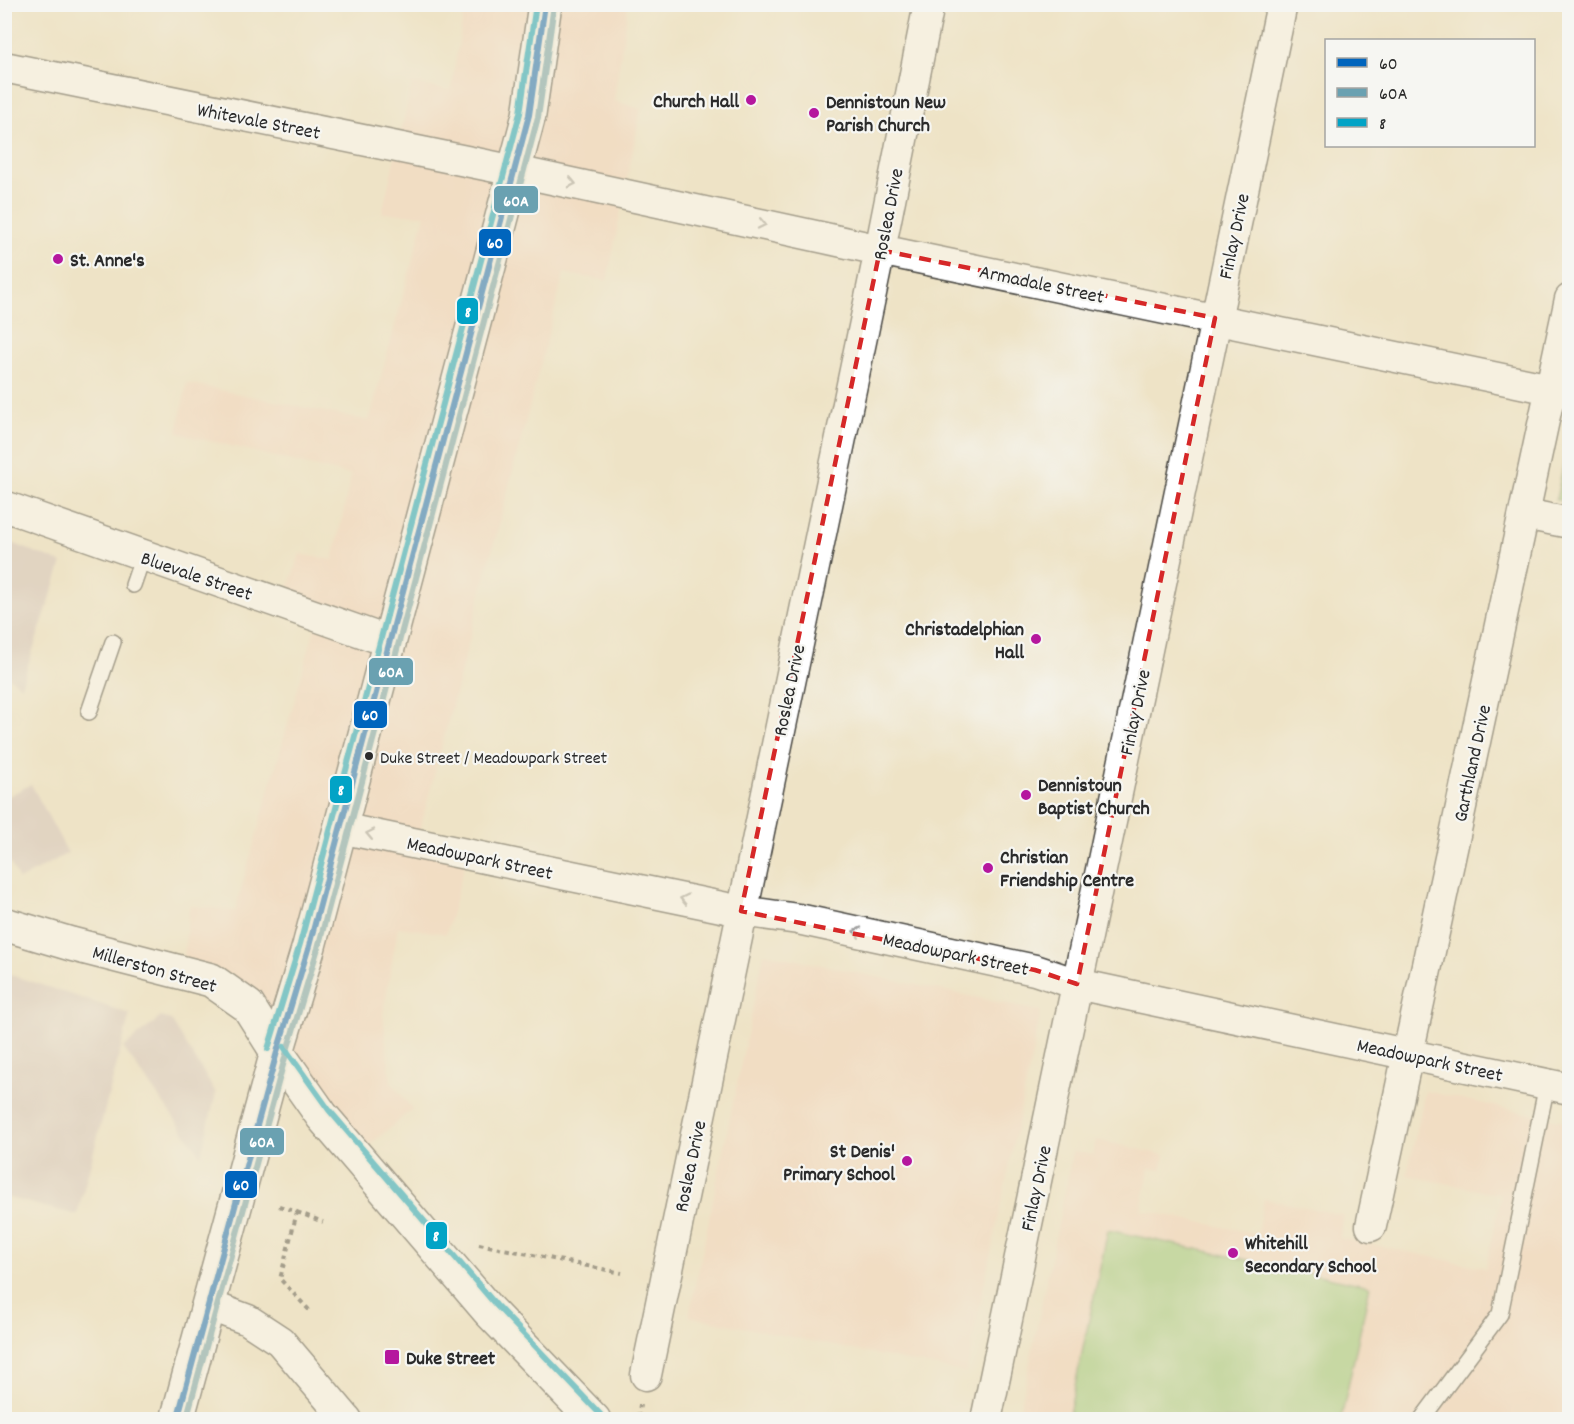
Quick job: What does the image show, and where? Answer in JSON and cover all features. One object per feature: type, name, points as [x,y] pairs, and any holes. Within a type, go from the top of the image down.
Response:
[{"type":"street","points":[[177,1419],[277,1052],[309,946],[479,298],[515,171],[529,115],[545,4]]},
{"type":"street","name":"Roslea Drive","points":[[646,1375],[929,4]]},
{"type":"street","name":"Finlay Drive","points":[[987,1419],[1282,4]]},
{"type":"street","name":"Whitevale Street","points":[[4,67],[515,171]]},
{"type":"street","name":"Armadale Street","points":[[515,171],[880,250],[1560,391]]},
{"type":"street","name":"Garthland Drive","points":[[1371,1226],[1524,514],[1560,391],[1569,299]]},
{"type":"street","name":"Bluevale Street","points":[[4,506],[390,642]]},
{"type":"street","points":[[1524,514],[1569,523]]},
{"type":"street","name":"Meadowpark Street","points":[[340,828],[741,911],[798,919],[1013,966],[1077,984],[1558,1087]]},
{"type":"street","name":"Millerston Street","points":[[4,924],[71,944],[211,980],[248,1006],[322,1116],[489,1311],[594,1419]]},
{"type":"street","points":[[208,1305],[248,1320],[280,1341],[347,1419]]},
{"type":"lane","points":[[133,585],[143,556]]},
{"type":"lane","points":[[89,711],[113,642]]},
{"type":"lane","points":[[1421,1419],[1500,1314],[1558,1087]]},
{"type":"path","points":[[279,1206],[324,1222]]},
{"type":"path","points":[[297,1212],[280,1279],[310,1311]]},
{"type":"path","points":[[479,1244],[622,1273]]},
{"type":"highlighted area","points":[[880,250],[1215,318],[1077,984],[1035,970],[741,911]]},
{"type":"shaded area","points":[[465,5],[628,5],[614,101],[641,109],[607,281],[564,273],[417,841],[468,852],[446,934],[398,927],[383,1014],[391,1081],[412,1109],[360,1153],[216,984],[182,975],[189,905],[235,911],[317,621],[281,608],[300,554],[333,560],[351,475],[177,433],[187,383],[369,421],[425,215],[382,213],[412,83],[451,90]]},
{"type":"shaded area","points":[[5,540],[62,563],[21,686],[5,674]]},
{"type":"shaded area","points":[[31,784],[68,853],[19,880],[5,853],[5,798]]},
{"type":"shaded area","name":"St Denis' Primary School","points":[[764,953],[1041,1011],[966,1373],[689,1316]]},
{"type":"shaded area","points":[[5,973],[130,1014],[77,1215],[5,1197]]},
{"type":"shaded area","points":[[161,1017],[171,1020],[216,1093],[201,1155],[123,1048]]},
{"type":"shaded area","name":"Whitehill Secondary School","points":[[1425,1091],[1569,1122],[1569,1419],[1018,1420],[1073,1151],[1093,1155],[1096,1140],[1165,1155],[1161,1170],[1149,1168],[1141,1210],[1257,1234],[1264,1199],[1344,1215],[1340,1238],[1486,1268],[1501,1195],[1407,1175]]},
{"type":"green space","points":[[1569,437],[1569,502],[1556,500]]},
{"type":"green space","points":[[1108,1230],[1370,1286],[1341,1419],[1068,1419]]},
{"type":"transit line","name":"8","points":[[268,1049],[300,944],[520,113],[536,4]]},
{"type":"transit line","name":"60","points":[[177,1420],[277,1052],[309,946],[529,115],[545,4]]},
{"type":"transit line","name":"60A","points":[[186,1420],[286,1054],[318,948],[538,117],[554,5]]},
{"type":"transit line","name":"8","points":[[284,1047],[329,1110],[496,1305],[600,1414]]},
{"type":"place","name":"Church Hall","points":[[751,100]]},
{"type":"place","name":"Dennistoun New Parish Church","points":[[814,113]]},
{"type":"place","name":"St. Anne's","points":[[58,259]]},
{"type":"place","name":"Christadelphian Hall","points":[[1036,639]]},
{"type":"place","name":"Duke Street / Meadowpark Street","points":[[369,756]]},
{"type":"place","name":"Dennistoun Baptist Church","points":[[1026,795]]},
{"type":"place","name":"Christian Friendship Centre","points":[[988,868]]},
{"type":"place","name":"St Denis' Primary School","points":[[907,1161]]},
{"type":"place","name":"Whitehill Secondary School","points":[[1233,1253]]},
{"type":"place","name":"Duke Street","points":[[392,1357]]}]
